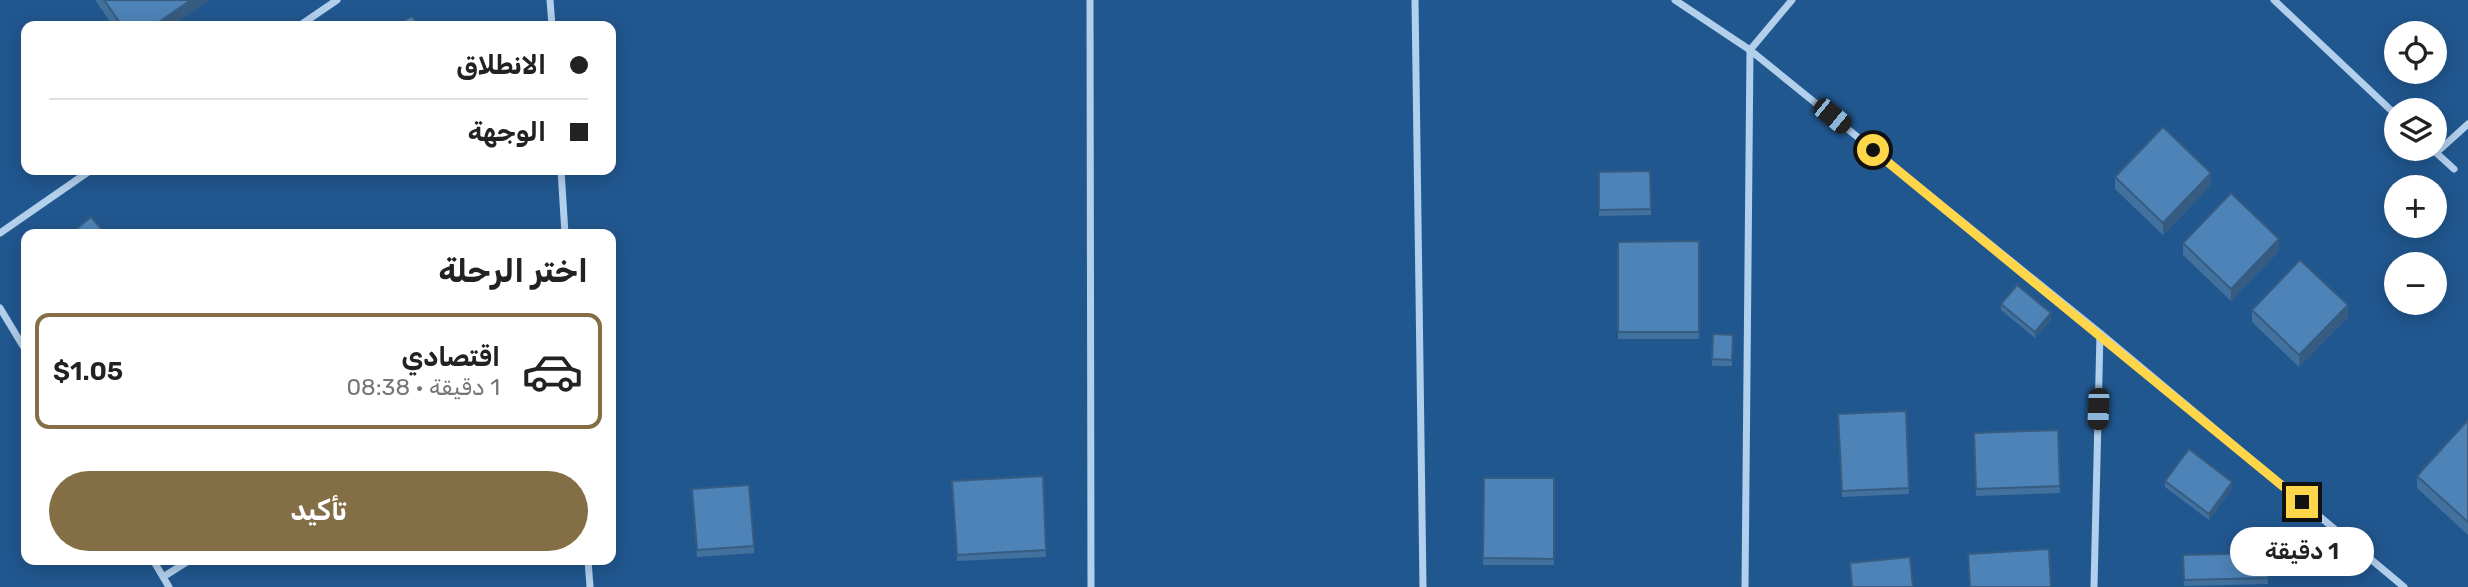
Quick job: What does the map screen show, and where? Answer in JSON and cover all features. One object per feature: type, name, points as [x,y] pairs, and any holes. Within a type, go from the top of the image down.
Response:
[{"type":"street","points":[[306,21],[337,0]]},
{"type":"street","points":[[550,0],[552,21]]},
{"type":"street","points":[[1090,0],[1091,587]]},
{"type":"street","points":[[1415,0],[1423,587]]},
{"type":"street","points":[[1675,0],[1750,50],[2100,333],[2404,587]]},
{"type":"street","points":[[1745,587],[1750,50],[1792,0]]},
{"type":"street","points":[[2274,0],[2384,104]]},
{"type":"street","points":[[2447,141],[2468,124]]},
{"type":"street","points":[[2445,161],[2454,169]]},
{"type":"street","points":[[0,233],[84,175]]},
{"type":"street","points":[[561,175],[565,229]]},
{"type":"street","points":[[0,308],[21,343]]},
{"type":"street","points":[[2094,587],[2100,333]]},
{"type":"street","points":[[156,565],[169,587]]},
{"type":"street","points":[[163,577],[182,565]]},
{"type":"street","points":[[588,565],[590,587]]},
{"type":"building","points":[[104,0],[191,0],[160,21],[119,21]]},
{"type":"building","points":[[2163,127],[2211,173],[2163,223],[2115,177]]},
{"type":"building","points":[[1650,171],[1651,209],[1599,210],[1599,172]]},
{"type":"building","points":[[2231,193],[2279,239],[2231,289],[2183,243]]},
{"type":"building","points":[[91,217],[102,229],[76,229]]},
{"type":"building","points":[[1699,241],[1699,332],[1618,332],[1618,242]]},
{"type":"building","points":[[2300,260],[2348,305],[2299,355],[2252,310]]},
{"type":"building","points":[[2017,285],[2051,313],[2035,332],[2001,304]]},
{"type":"building","points":[[1713,334],[1733,335],[1732,360],[1712,359]]},
{"type":"building","points":[[1906,411],[1909,488],[1842,491],[1838,414]]},
{"type":"building","points":[[2468,420],[2468,522],[2417,476]]},
{"type":"building","points":[[2058,430],[2060,486],[1976,489],[1974,433]]},
{"type":"building","points":[[2189,449],[2232,482],[2209,514],[2165,481]]},
{"type":"building","points":[[1043,476],[1046,550],[957,555],[952,481]]},
{"type":"building","points":[[1484,478],[1554,478],[1554,559],[1483,558]]},
{"type":"building","points":[[749,485],[754,546],[697,550],[692,489]]},
{"type":"building","points":[[2049,549],[2051,587],[1970,587],[1968,554]]},
{"type":"building","points":[[2267,553],[2268,578],[2184,580],[2183,555]]},
{"type":"building","points":[[1910,557],[1913,587],[1852,587],[1850,563]]},
{"type":"route","points":[[1873,150],[2100,333],[2302,502]]}]
